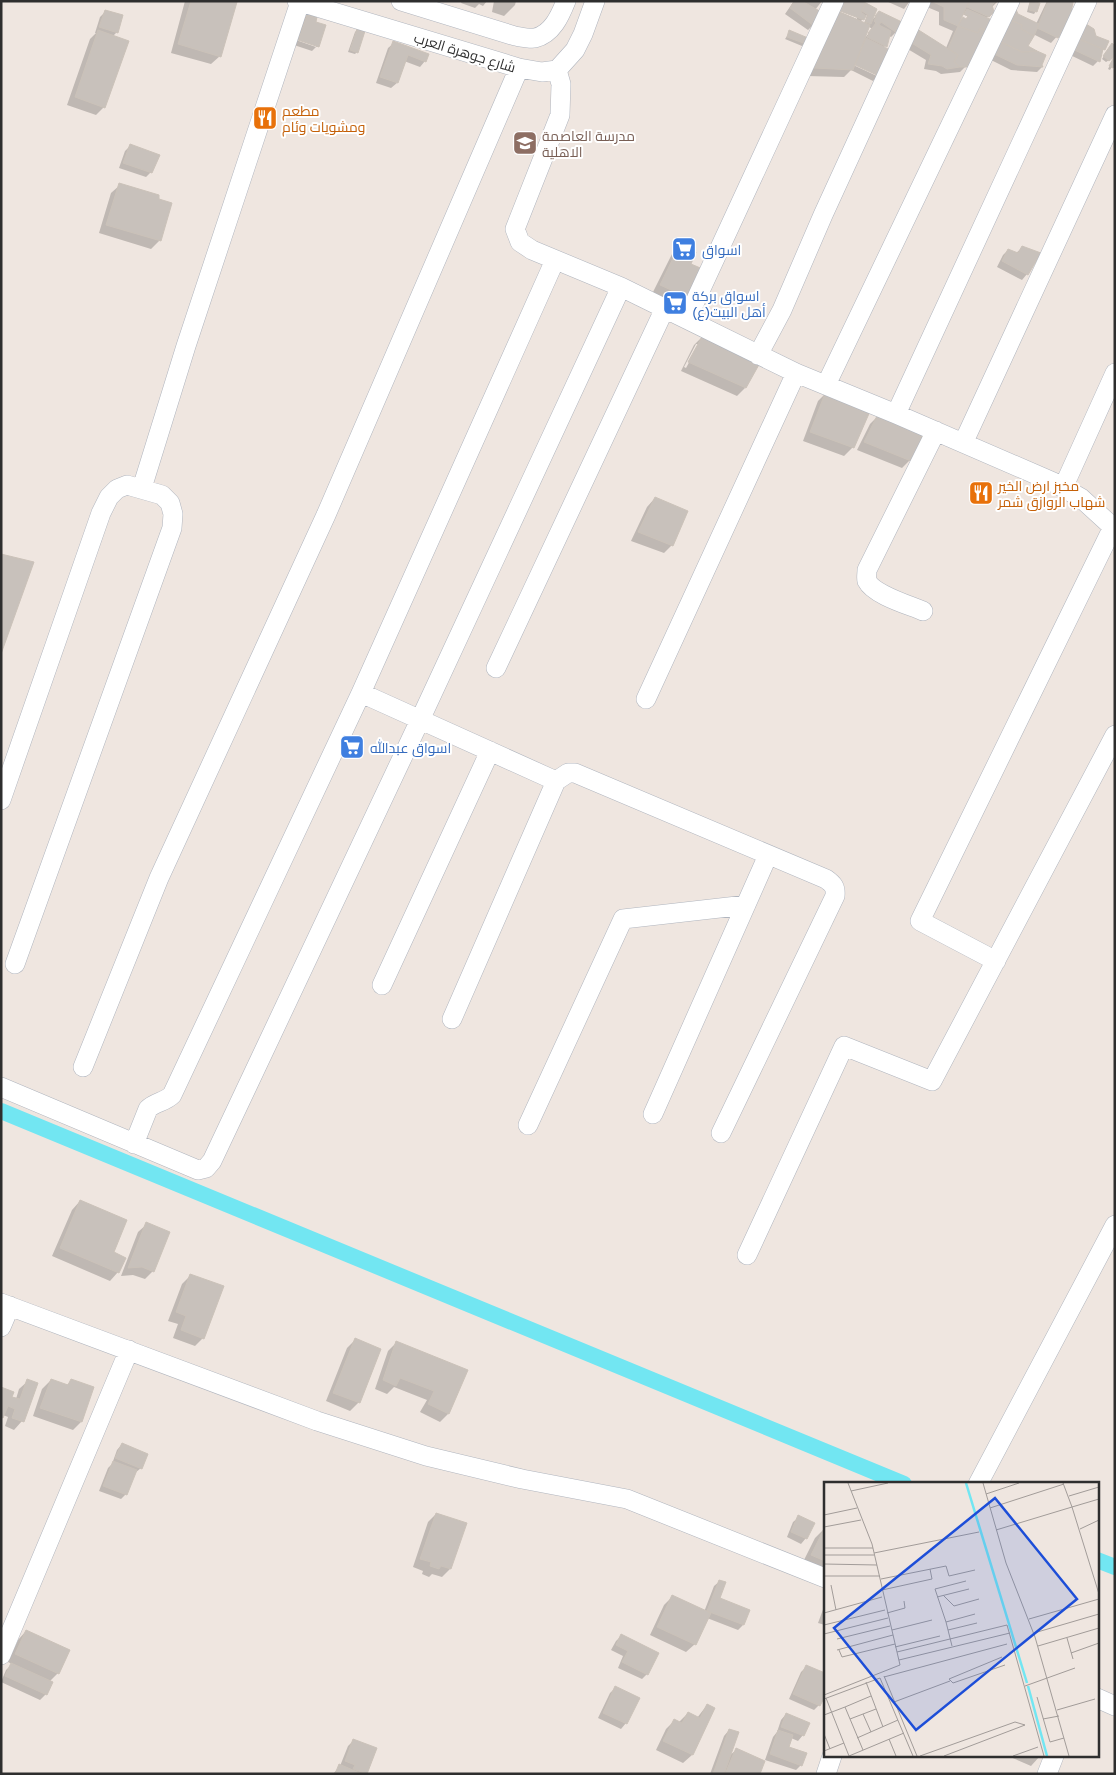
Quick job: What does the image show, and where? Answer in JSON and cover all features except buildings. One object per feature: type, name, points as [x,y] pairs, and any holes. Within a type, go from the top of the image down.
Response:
[{"type":"street","points":[[401,1],[515,36],[534,38],[545,34],[555,22],[566,1]]},
{"type":"street","points":[[595,1],[584,34],[575,50],[558,70],[561,84],[560,115],[515,229],[520,242],[532,250],[621,287],[665,308],[758,356],[936,431],[1063,488],[1081,498],[1114,528],[920,921],[996,961]]},
{"type":"street","points":[[687,319],[834,1]]},
{"type":"street","points":[[758,356],[791,290],[822,215],[920,1]]},
{"type":"street","points":[[826,386],[1010,1]]},
{"type":"street","points":[[896,414],[1087,1]]},
{"type":"street","points":[[142,488],[186,346],[299,2]]},
{"type":"street","name":"شارع جوهرة العرب","points":[[299,2],[519,68],[542,72],[558,70]]},
{"type":"street","points":[[84,1067],[159,878],[326,515],[519,68]]},
{"type":"street","points":[[966,437],[1115,115]]},
{"type":"street","points":[[134,1144],[148,1109],[165,1101],[172,1095],[361,693],[555,260]]},
{"type":"street","points":[[1,1087],[198,1170],[206,1168],[212,1161],[621,287]]},
{"type":"street","points":[[496,668],[665,308]]},
{"type":"street","points":[[646,700],[796,373]]},
{"type":"street","points":[[1063,488],[1115,373]]},
{"type":"street","points":[[923,611],[881,594],[872,588],[866,580],[867,570],[936,431]]},
{"type":"street","points":[[1,800],[108,497],[116,489],[127,484],[162,494],[170,503],[173,514],[172,528],[16,964]]},
{"type":"street","points":[[361,693],[556,781]]},
{"type":"street","points":[[747,1255],[844,1046],[932,1081],[1115,735]]},
{"type":"street","points":[[382,985],[490,751]]},
{"type":"street","points":[[452,1019],[556,781],[568,773],[575,773],[826,879],[833,883],[835,896],[721,1133]]},
{"type":"street","points":[[654,1114],[768,855]]},
{"type":"street","points":[[528,1125],[623,918],[746,905]]},
{"type":"street","points":[[979,1482],[1115,1224]]},
{"type":"street","points":[[1,1327],[5,1304],[317,1421],[426,1456],[522,1479],[627,1499],[824,1578]]},
{"type":"street","points":[[1,1656],[129,1350]]},
{"type":"street","points":[[1098,1698],[1115,1706]]},
{"type":"street","points":[[826,1774],[831,1758]]},
{"type":"street","points":[[1047,1774],[1053,1758]]},
{"type":"waterway","points":[[1,1111],[899,1482]]},
{"type":"waterway","points":[[1098,1560],[1115,1567]]},
{"type":"place","name":"مطعم ومشويات وئام","points":[[265,118]]},
{"type":"place","name":"مدرسة العاصمة الاهلية","points":[[525,143]]},
{"type":"place","name":"اسواق","points":[[684,249]]},
{"type":"place","name":"اسواق بركة أهل البيت(ع)","points":[[675,303]]},
{"type":"place","name":"مخبز ارض الخير شهاب الروازق شمر","points":[[981,493]]},
{"type":"place","name":"اسواق عبدالله","points":[[352,747]]}]
